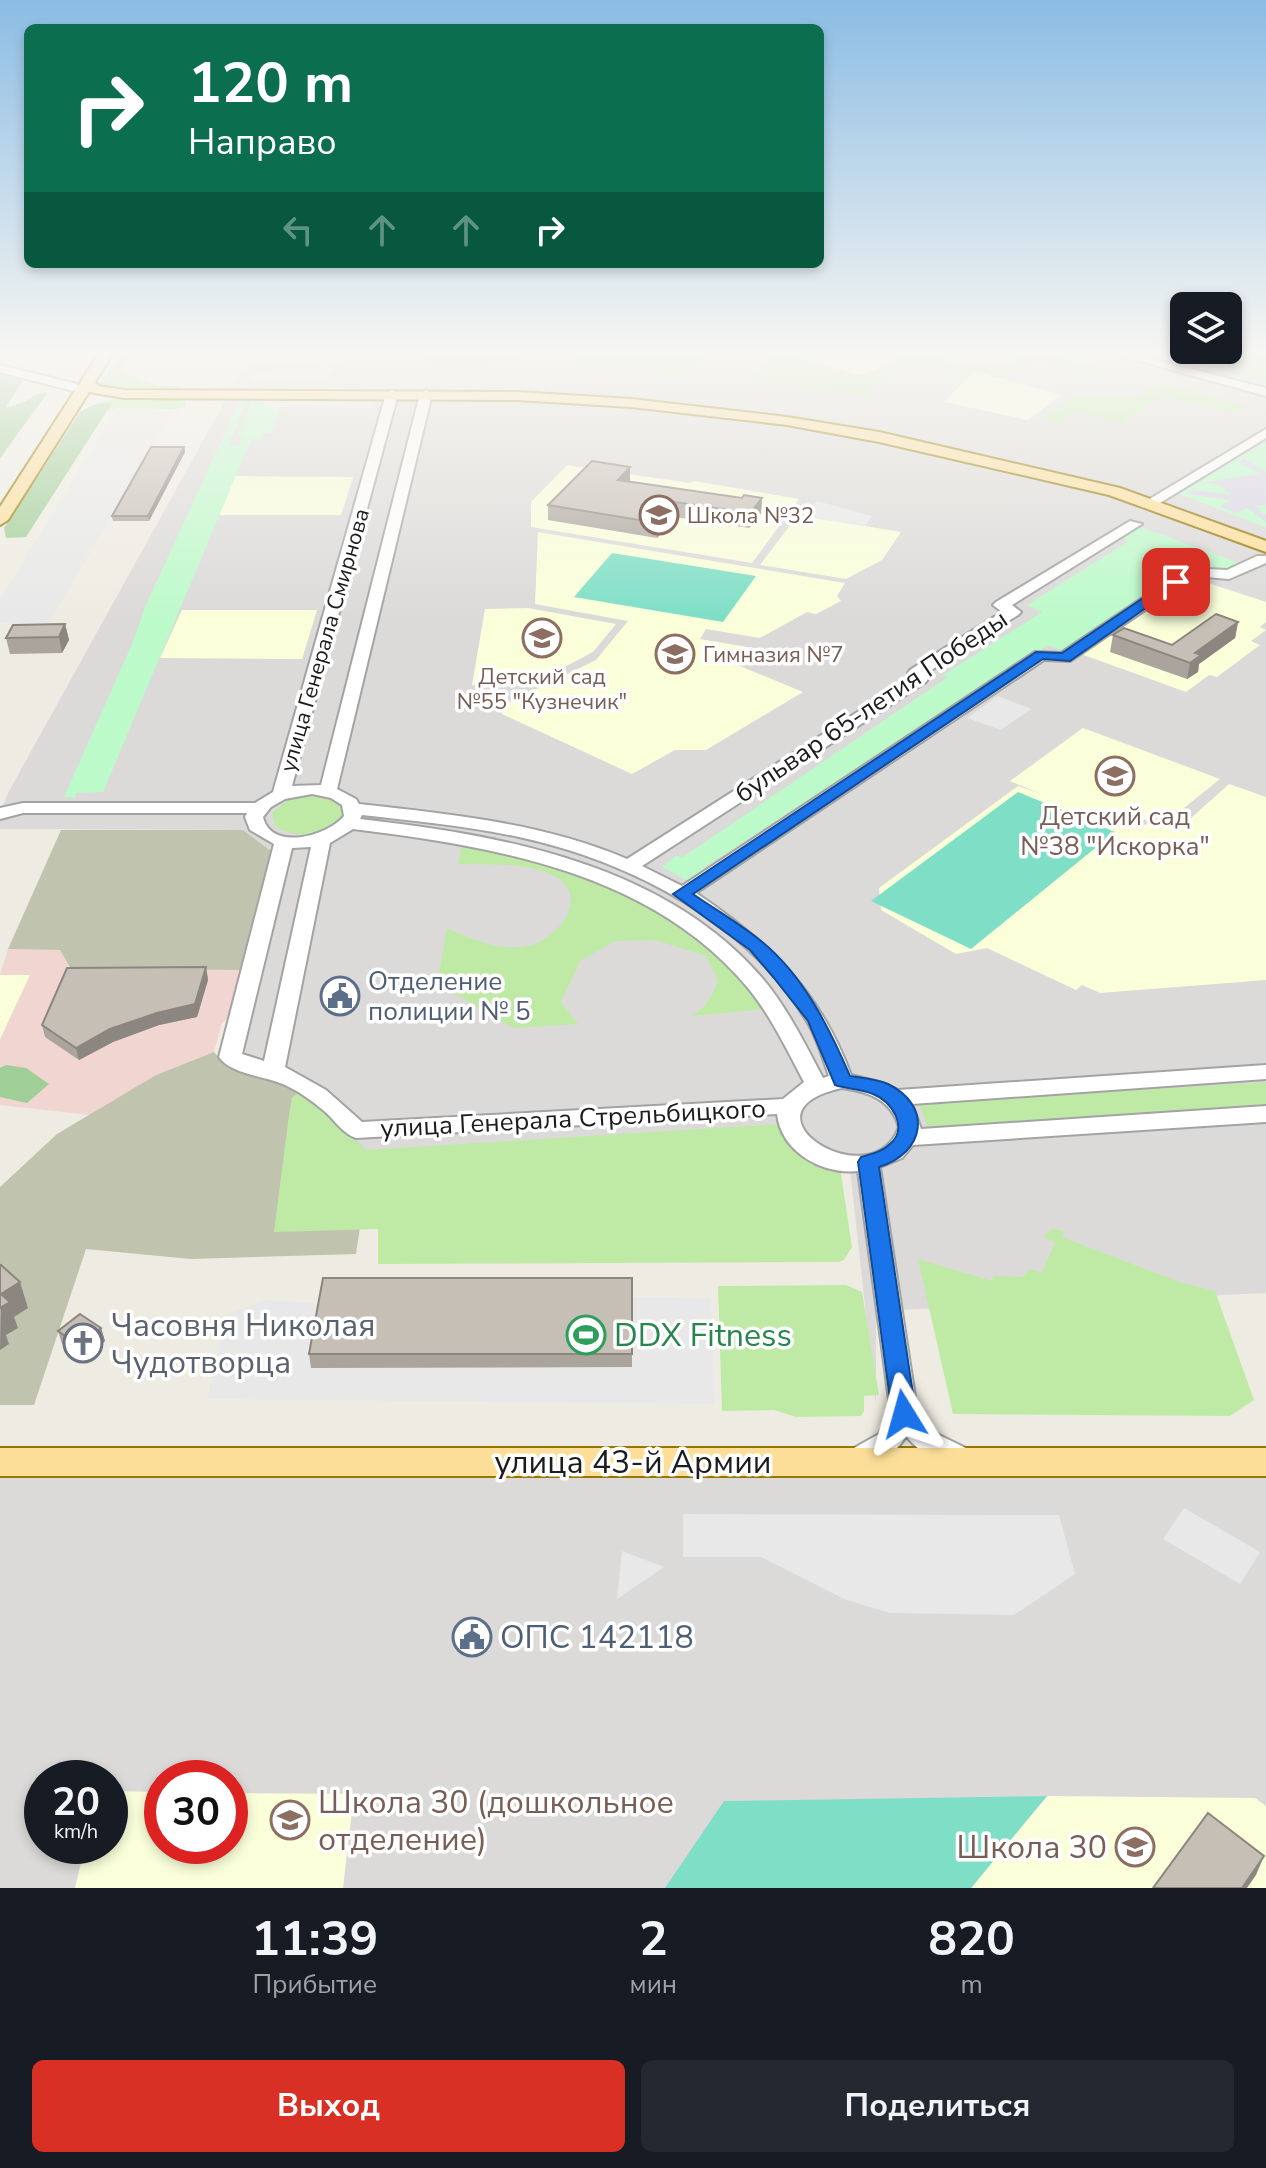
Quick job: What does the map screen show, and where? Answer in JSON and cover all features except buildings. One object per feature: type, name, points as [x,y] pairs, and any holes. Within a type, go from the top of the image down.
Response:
[{"type":"main road","points":[[0,497],[38,443]]},
{"type":"main road","points":[[0,520],[48,443]]},
{"type":"main road","points":[[905,443],[1114,491],[1150,503],[1265,556]]},
{"type":"main road","points":[[1010,467],[1265,556]]},
{"type":"main road","points":[[1096,497],[1114,491]]},
{"type":"main road","name":"улица 43-й Армии","points":[[0,1462],[1266,1462]]},
{"type":"street","name":"улица Генерала Смирнова","points":[[328,791],[383,443]]},
{"type":"street","name":"улица Генерала Смирнова","points":[[281,794],[408,443]]},
{"type":"street","points":[[1150,503],[1249,443]]},
{"type":"street","name":"бульвар 65-летия Победы","points":[[628,867],[920,679],[916,673],[1013,612],[1001,605],[1135,524]]},
{"type":"street","name":"бульвар 65-летия Победы","points":[[682,894],[1041,655],[1064,658],[1192,571],[1229,575],[1265,556]]},
{"type":"street","points":[[0,816],[54,812],[256,813],[281,794],[312,789],[345,798],[351,816]]},
{"type":"street","points":[[256,813],[256,826],[262,834],[284,841],[322,839],[351,816],[628,867],[682,894],[756,946],[817,1020],[842,1081]]},
{"type":"street","points":[[284,841],[230,1057],[273,1071],[322,839]]},
{"type":"street","points":[[573,856],[701,934],[745,971],[766,997],[816,1085]]},
{"type":"street","points":[[701,934],[723,921]]},
{"type":"street","name":"улица Генерала Стрельбицкого","points":[[273,1071],[321,1095],[356,1130],[790,1106]]},
{"type":"street","points":[[895,1098],[1266,1072]]},
{"type":"street","points":[[842,1081],[880,1088],[895,1098],[908,1116],[907,1138],[899,1149],[868,1162],[849,1163],[813,1153],[790,1131],[787,1119],[796,1097],[816,1085],[842,1081]]},
{"type":"street","points":[[907,1138],[1266,1114]]},
{"type":"street","points":[[868,1162],[904,1414],[927,1442],[969,1462]]},
{"type":"street","points":[[852,1463],[889,1442],[904,1414]]},
{"type":"shaded area","points":[[96,443],[154,443],[49,623],[0,623],[0,600]]},
{"type":"shaded area","points":[[202,443],[1266,443],[1266,1293],[876,1311],[876,1406],[850,1169],[822,1163],[792,1147],[367,1151],[305,1092],[220,1059],[275,854],[243,830],[0,829],[0,812]]},
{"type":"shaded area","points":[[1244,459],[1266,472],[1266,505],[1255,506],[1266,515],[1266,522],[1248,508],[1237,513],[1220,507],[1230,500],[1187,494],[1194,490],[1231,495],[1221,486],[1205,482],[1261,474],[1238,462]]},
{"type":"shaded area","name":"Школа №32","points":[[567,465],[690,483],[694,481],[799,499],[752,563],[531,527],[531,502]]},
{"type":"shaded area","points":[[235,476],[353,477],[341,515],[218,515]]},
{"type":"shaded area","points":[[817,501],[872,516],[865,526],[805,517]]},
{"type":"shaded area","points":[[798,515],[901,532],[882,560],[846,579],[760,565]]},
{"type":"shaded area","name":"Гимназия №7","points":[[538,532],[845,583],[837,596],[841,601],[816,614],[807,612],[760,638],[706,629],[700,639],[759,649],[735,664],[803,692],[706,750],[675,750],[632,774],[502,714],[504,705],[596,660],[628,621],[535,604]]},
{"type":"shaded area","points":[[1193,578],[1266,602],[1266,622],[1260,627],[1266,630],[1251,641],[1260,645],[1217,677],[1209,675],[1186,692],[1081,654]]},
{"type":"shaded area","name":"Детский сад №55 \"Кузнечик\"","points":[[528,608],[616,624],[593,652],[534,683],[472,685],[485,609]]},
{"type":"shaded area","points":[[182,610],[317,610],[302,659],[160,658]]},
{"type":"shaded area","points":[[998,696],[1031,709],[1001,730],[967,718]]},
{"type":"shaded area","points":[[1083,728],[1220,779],[1174,816],[1117,823],[1125,827],[1190,819],[1229,784],[1266,797],[1266,980],[1100,993],[1082,985],[1076,990],[987,948],[956,954],[881,910],[879,888],[1018,786],[1041,794],[1010,781]]},
{"type":"shaded area","points":[[61,830],[243,830],[275,854],[244,970],[71,969],[60,950],[8,949]]},
{"type":"shaded area","points":[[8,949],[60,950],[71,969],[244,970],[232,1016],[222,1023],[214,1052],[156,1075],[90,1115],[0,1105],[0,1039],[29,975],[0,975]]},
{"type":"shaded area","points":[[0,975],[30,975],[0,1039]]},
{"type":"shaded area","points":[[214,1052],[220,1059],[305,1092],[367,1151],[366,1188],[356,1254],[191,1259],[86,1249],[34,1405],[0,1405],[0,1187],[57,1134],[156,1075]]},
{"type":"shaded area","points":[[632,1297],[711,1298],[715,1404],[207,1399],[226,1314],[266,1300],[322,1304],[312,1368],[632,1367]]},
{"type":"shaded area","points":[[1266,1475],[1266,1888],[0,1888],[0,1477]]},
{"type":"shaded area","points":[[1184,1508],[1260,1552],[1240,1584],[1163,1539]]},
{"type":"shaded area","points":[[683,1514],[1059,1515],[1075,1574],[1014,1615],[889,1613],[844,1599],[761,1557],[683,1557]]},
{"type":"shaded area","points":[[622,1551],[664,1567],[617,1599]]},
{"type":"shaded area","name":"Школа 30 (дошкольное отделение)","points":[[128,1791],[144,1792],[144,1864],[248,1864],[248,1793],[354,1794],[343,1888],[75,1888],[81,1864],[128,1864]]},
{"type":"shaded area","name":"Школа 30","points":[[1047,1796],[1255,1798],[1266,1806],[1266,1888],[971,1888]]},
{"type":"green space","points":[[0,443],[11,443],[0,458]]},
{"type":"green space","points":[[60,443],[86,443],[26,537],[6,538],[4,528]]},
{"type":"green space","points":[[220,443],[229,443],[228,446],[250,443],[103,792],[76,793],[75,798],[64,797],[133,642],[145,607]]},
{"type":"green space","points":[[1264,443],[1266,443],[1266,527],[1179,494]]},
{"type":"green space","points":[[1141,527],[1244,565],[1231,574],[1200,564],[1065,651],[1048,645],[705,867],[709,871],[692,883],[662,867],[676,856],[683,857],[948,677],[943,675],[1042,612],[1027,605],[1129,541],[1122,537]]},
{"type":"green space","points":[[612,553],[756,576],[723,622],[574,597]]},
{"type":"green space","points":[[1018,792],[1115,832],[971,949],[871,901]]},
{"type":"green space","points":[[306,796],[336,801],[343,813],[331,827],[313,834],[292,833],[275,826],[272,813],[285,802]]},
{"type":"green space","points":[[462,845],[569,867],[643,901],[700,938],[733,966],[766,1009],[691,1016],[708,1002],[718,981],[706,956],[655,940],[615,941],[580,961],[561,1002],[578,1024],[514,1028],[437,983],[447,928],[499,946],[531,945],[563,922],[571,900],[568,889],[560,880],[535,869],[458,864]]},
{"type":"green space","points":[[6,1065],[26,1068],[49,1084],[27,1103],[0,1097],[0,1068]]},
{"type":"green space","points":[[1266,1082],[1266,1104],[928,1128],[919,1104]]},
{"type":"green space","points":[[300,1090],[366,1150],[779,1124],[804,1154],[819,1162],[840,1167],[852,1247],[844,1260],[839,1262],[378,1264],[378,1229],[274,1232],[292,1098]]},
{"type":"green space","points":[[1052,1228],[1064,1231],[1062,1237],[1179,1282],[1215,1291],[1254,1400],[1230,1416],[953,1414],[918,1259],[992,1281],[994,1276],[1022,1277],[1030,1269],[1042,1273],[1055,1242],[1043,1237]]},
{"type":"green space","points":[[846,1285],[862,1292],[879,1395],[864,1396],[861,1416],[796,1417],[774,1410],[722,1411],[718,1286]]},
{"type":"green space","points":[[1047,1796],[971,1888],[665,1888],[724,1801]]},
{"type":"place","name":"Школа №32","points":[[659,515]]},
{"type":"place","name":"Детский сад №55 \"Кузнечик\"","points":[[542,638]]},
{"type":"place","name":"Гимназия №7","points":[[675,654]]},
{"type":"place","name":"Детский сад №38 \"Искорка\"","points":[[1115,776]]},
{"type":"place","name":"Отделение полиции № 5","points":[[340,996]]},
{"type":"place","name":"DDX Fitness","points":[[586,1335]]},
{"type":"place","name":"Часовня Николая Чудотворца","points":[[83,1343]]},
{"type":"place","name":"ОПС 142118","points":[[472,1637]]},
{"type":"place","name":"Школа 30 (дошкольное отделение)","points":[[290,1820]]},
{"type":"place","name":"Школа 30","points":[[1135,1847]]},
{"type":"route","points":[[904,1414],[868,1162],[899,1149],[907,1138],[910,1127],[908,1116],[895,1098],[880,1088],[842,1081],[817,1020],[780,974],[756,946],[682,894],[1041,655],[1064,658],[1176,582]]}]
